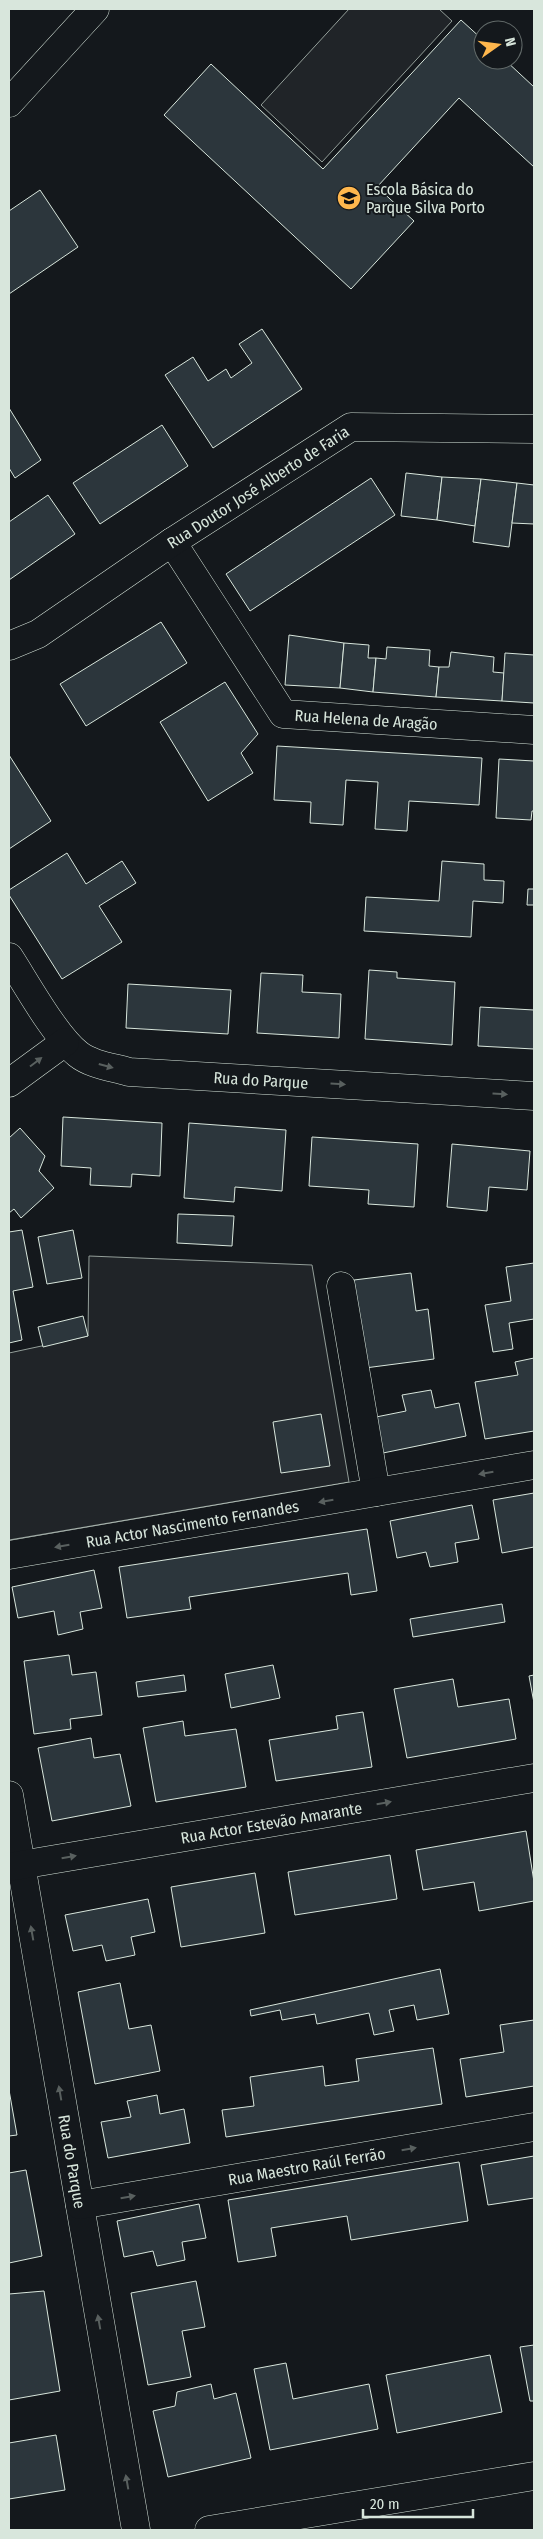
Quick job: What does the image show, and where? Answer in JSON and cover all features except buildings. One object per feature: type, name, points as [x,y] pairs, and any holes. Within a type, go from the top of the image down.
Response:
[{"type":"street","points":[[9,102],[95,9]]},
{"type":"street","name":"Rua Doutor José Alberto de Faria","points":[[9,646],[38,634],[172,542],[351,427],[534,429]]},
{"type":"street","name":"Rua Helena de Aragão","points":[[172,542],[282,714],[534,730]]},
{"type":"street","name":"Rua Doutor José Alberto de Faria","points":[[9,665],[38,634]]},
{"type":"street","name":"Rua do Parque","points":[[9,957],[65,1042],[79,1054],[94,1062],[129,1072],[534,1096]]},
{"type":"street","points":[[9,1083],[65,1042]]},
{"type":"street","points":[[341,1286],[376,1492]]},
{"type":"street","name":"Rua Actor Nascimento Fernandes","points":[[9,1555],[534,1465]]},
{"type":"street","name":"Rua Actor Estevão Amarante","points":[[15,1866],[534,1778]]},
{"type":"street","name":"Rua do Parque","points":[[9,1795],[15,1866],[80,2205],[136,2530]]},
{"type":"street","name":"Rua Maestro Raúl Ferrão","points":[[80,2205],[534,2127]]},
{"type":"street","points":[[209,2530],[534,2476]]},
{"type":"shaded area","points":[[349,9],[439,9],[452,21],[322,162],[261,105]]},
{"type":"shaded area","points":[[89,1256],[312,1265],[349,1482],[9,1540],[9,1353],[88,1336]]},
{"type":"place","name":"Escola Básica do Parque Silva Porto","points":[[349,198]]}]
